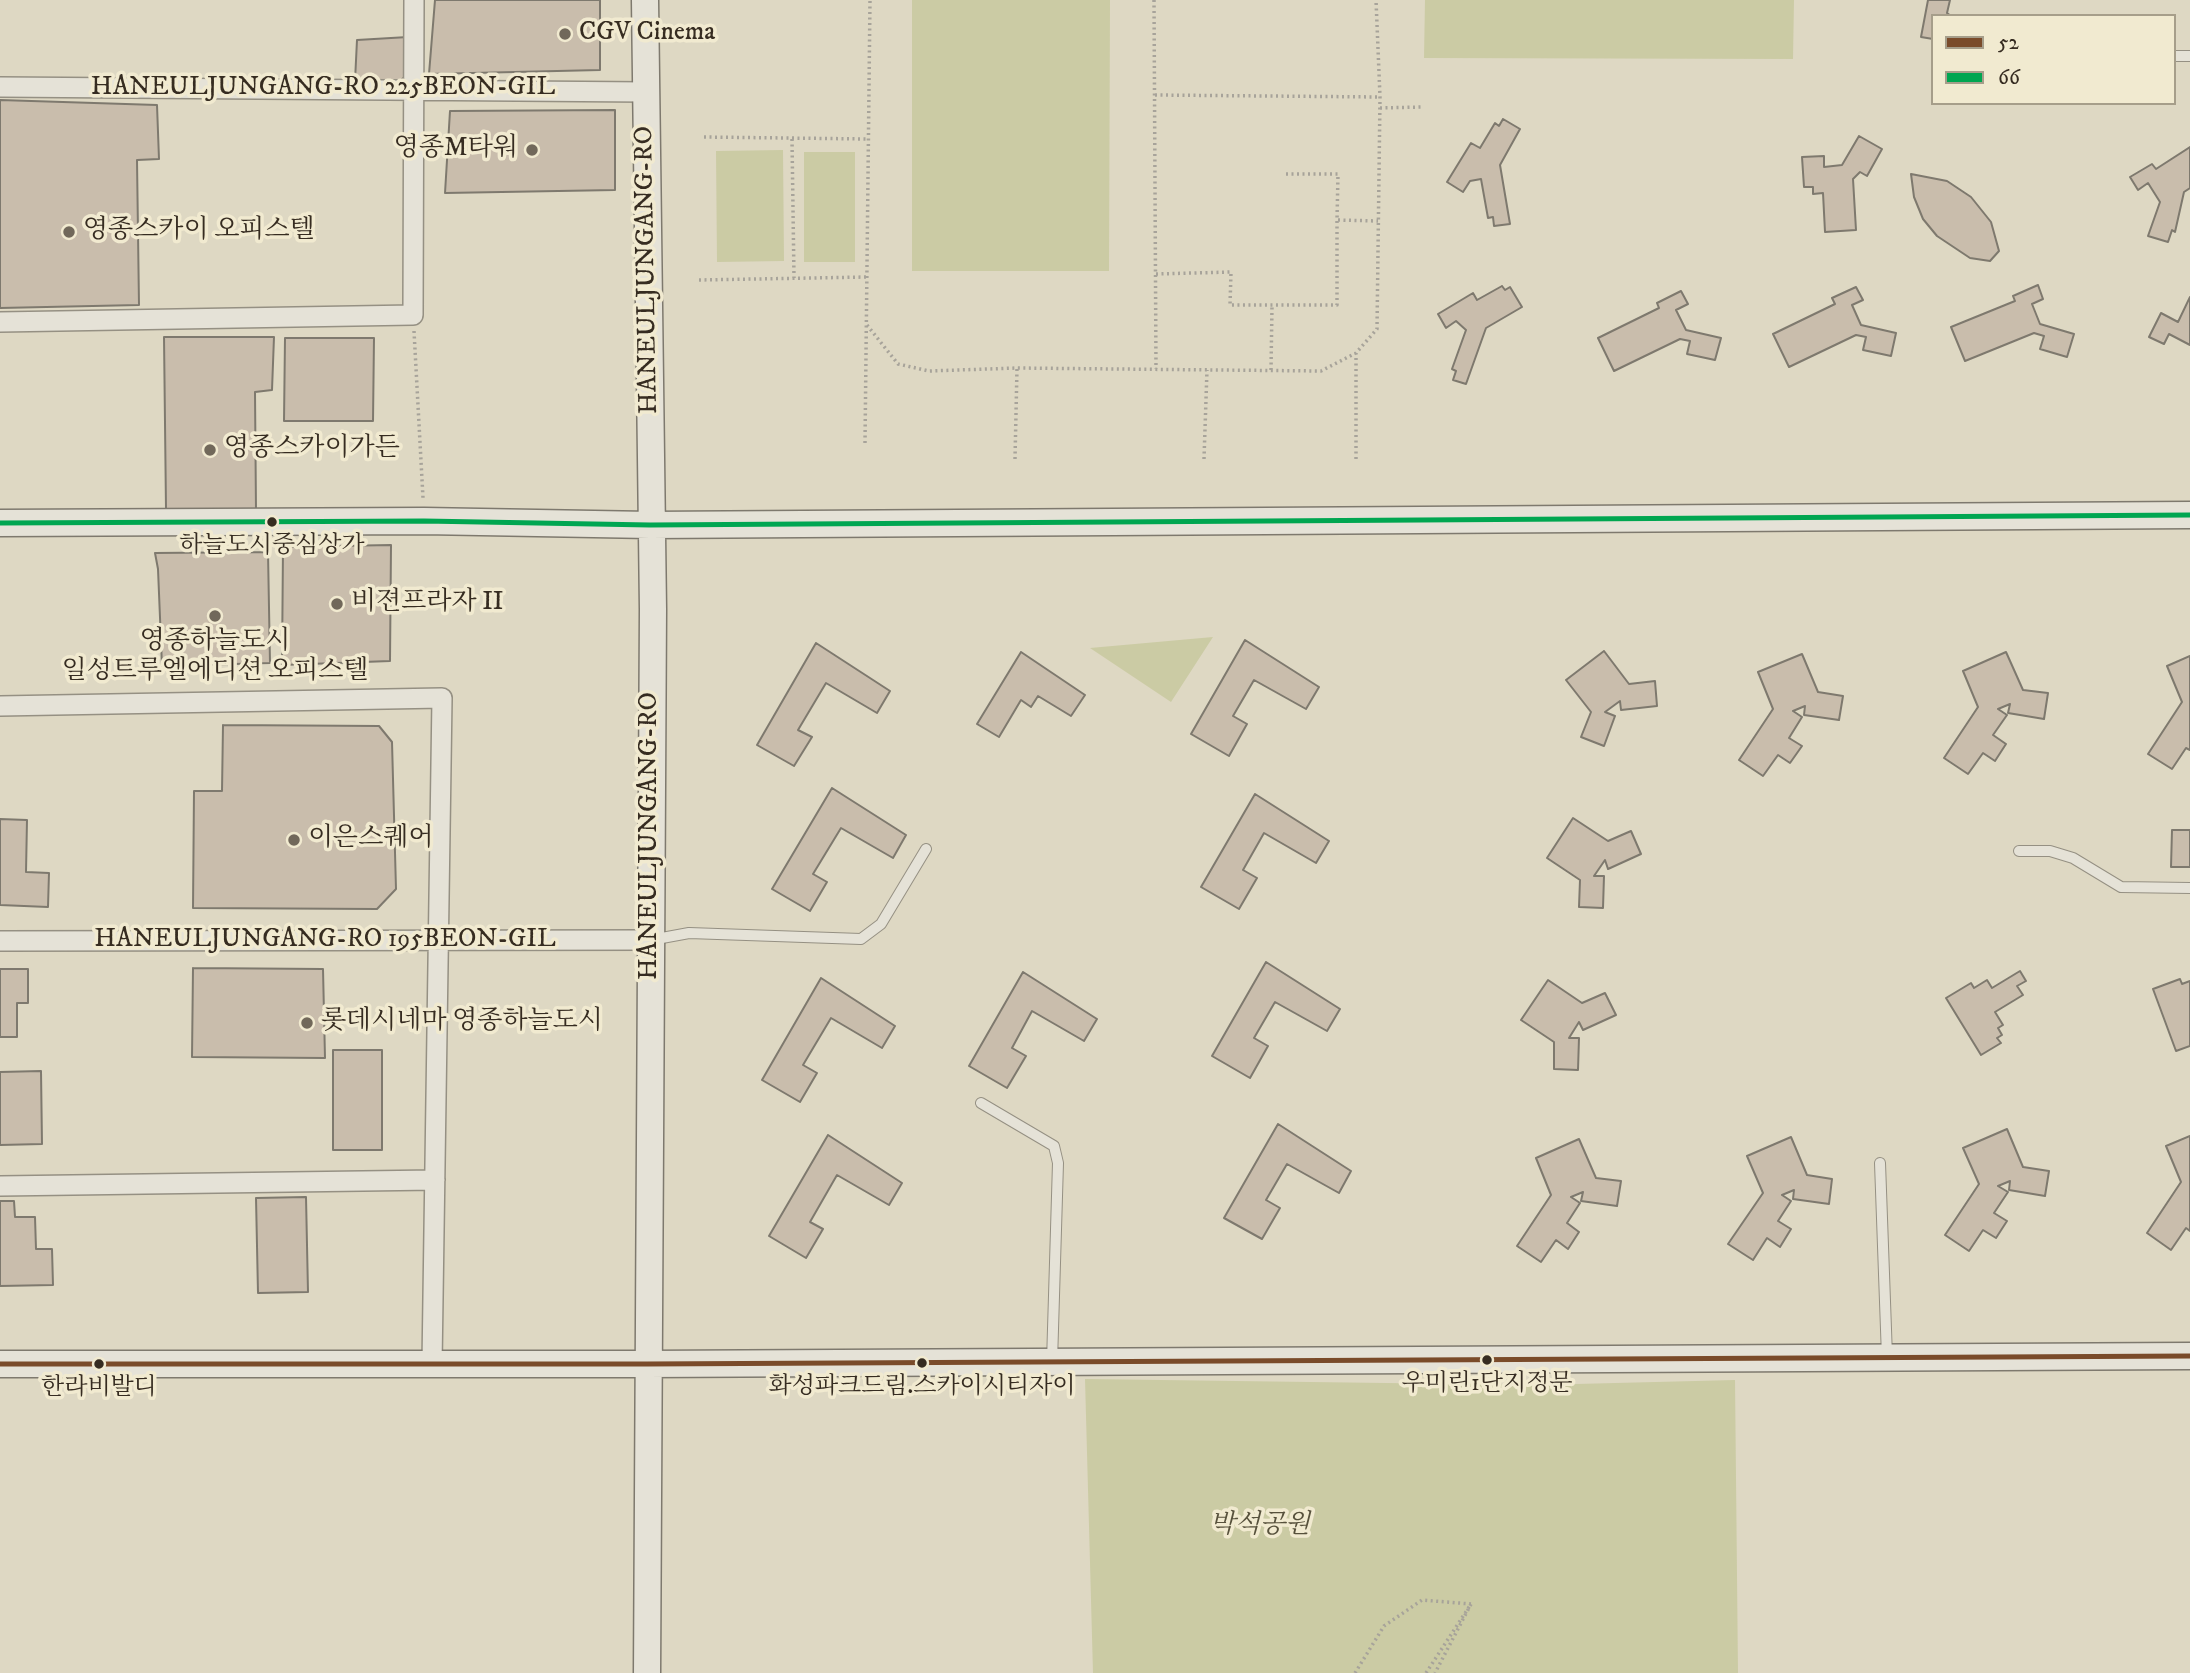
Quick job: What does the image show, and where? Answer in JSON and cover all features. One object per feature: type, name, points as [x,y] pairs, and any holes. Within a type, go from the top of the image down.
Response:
[{"type":"street","points":[[0,322],[413,315],[414,0]]},
{"type":"street","name":"HANEULJUNGANG-RO","points":[[645,0],[653,609],[647,1673]]},
{"type":"street","name":"HANEULJUNGANG-RO 225BEON-GIL","points":[[0,87],[414,88],[646,92]]},
{"type":"street","points":[[0,523],[424,521],[650,525],[2190,515]]},
{"type":"street","points":[[0,706],[442,698],[432,1364]]},
{"type":"street","name":"HANEULJUNGANG-RO 195BEON-GIL","points":[[0,941],[650,940]]},
{"type":"street","points":[[0,1186],[435,1180]]},
{"type":"street","points":[[0,1364],[647,1364],[2190,1356]]},
{"type":"lane","points":[[650,940],[689,933],[861,939],[881,925],[926,849]]},
{"type":"lane","points":[[2019,851],[2050,851],[2073,858],[2121,887],[2190,888]]},
{"type":"lane","points":[[981,1103],[1054,1146],[1058,1163],[1052,1362]]},
{"type":"lane","points":[[1880,1163],[1887,1358]]},
{"type":"path","points":[[866,443],[870,0]]},
{"type":"path","points":[[1154,0],[1156,369]]},
{"type":"path","points":[[867,325],[898,364],[929,371],[1017,368],[1321,370],[1356,353],[1377,329],[1380,97],[1376,0]]},
{"type":"path","points":[[1155,95],[1380,97]]},
{"type":"path","points":[[1380,108],[1422,107]]},
{"type":"path","points":[[704,137],[868,139]]},
{"type":"path","points":[[792,139],[794,278]]},
{"type":"path","points":[[1156,274],[1230,272],[1230,305],[1337,305],[1338,174],[1286,174]]},
{"type":"path","points":[[1337,220],[1378,220]]},
{"type":"path","points":[[699,279],[867,277]]},
{"type":"path","points":[[1271,370],[1272,305]]},
{"type":"path","points":[[413,315],[424,521]]},
{"type":"path","points":[[1356,353],[1356,459]]},
{"type":"path","points":[[1016,459],[1017,368]]},
{"type":"path","points":[[1205,459],[1207,370]]},
{"type":"path","points":[[1356,1673],[1384,1626],[1422,1600],[1471,1604]]},
{"type":"path","points":[[1426,1673],[1471,1604]]},
{"type":"path","points":[[1435,1673],[1471,1604]]},
{"type":"green space","points":[[912,0],[1110,0],[1109,271],[912,271]]},
{"type":"green space","points":[[1425,0],[1794,0],[1793,59],[1424,58]]},
{"type":"green space","points":[[783,150],[784,261],[717,262],[716,151]]},
{"type":"green space","points":[[804,152],[855,152],[855,262],[804,262]]},
{"type":"green space","points":[[1213,637],[1171,702],[1090,648]]},
{"type":"green space","name":"박석공원","points":[[1085,1379],[1536,1385],[1735,1380],[1738,1673],[1093,1673]]},
{"type":"building","points":[[435,0],[600,0],[600,70],[429,74]]},
{"type":"building","points":[[1928,0],[1950,0],[1948,14],[1931,14],[1931,39],[1921,37]]},
{"type":"building","points":[[408,37],[409,74],[395,84],[355,81],[357,40]]},
{"type":"building","name":"영종스카이 오피스텔","points":[[0,100],[157,105],[159,159],[137,160],[139,305],[0,308]]},
{"type":"building","name":"영종M타워","points":[[615,110],[615,190],[445,193],[450,111]]},
{"type":"building","points":[[1503,119],[1520,129],[1500,165],[1510,224],[1494,226],[1493,217],[1488,218],[1481,179],[1470,181],[1463,192],[1447,182],[1471,143],[1480,148],[1495,123],[1499,126]]},
{"type":"building","points":[[1859,136],[1882,149],[1867,176],[1860,172],[1853,179],[1856,230],[1825,232],[1823,193],[1813,194],[1813,187],[1804,187],[1802,157],[1824,156],[1824,167],[1842,165]]},
{"type":"building","points":[[2190,147],[2190,188],[2184,192],[2175,232],[2172,230],[2168,242],[2148,236],[2160,202],[2148,183],[2138,190],[2130,177],[2152,164],[2156,169]]},
{"type":"building","points":[[1911,174],[1947,181],[1971,197],[1991,222],[1999,251],[1990,261],[1970,258],[1937,236],[1923,219],[1914,197]]},
{"type":"building","points":[[2038,285],[2043,299],[2032,304],[2040,324],[2074,334],[2067,357],[2040,349],[2044,336],[2034,333],[1965,361],[1951,327],[2015,301],[2013,296]]},
{"type":"building","points":[[1502,286],[1505,290],[1510,287],[1522,307],[1486,328],[1466,384],[1453,380],[1456,371],[1452,369],[1466,330],[1456,321],[1446,328],[1438,314],[1473,293],[1477,300]]},
{"type":"building","points":[[1856,287],[1863,300],[1852,305],[1861,325],[1896,333],[1891,356],[1863,350],[1866,337],[1856,335],[1789,367],[1773,334],[1835,304],[1832,298]]},
{"type":"building","points":[[1681,291],[1688,304],[1676,310],[1686,330],[1721,338],[1715,360],[1687,354],[1690,341],[1680,339],[1614,371],[1598,338],[1659,308],[1657,303]]},
{"type":"building","points":[[2190,297],[2190,345],[2169,334],[2164,344],[2149,337],[2161,313],[2178,322]]},
{"type":"building","name":"영종스카이가든","points":[[164,337],[274,337],[272,390],[255,392],[256,511],[166,509]]},
{"type":"building","points":[[285,338],[374,338],[373,421],[284,421]]},
{"type":"building","name":"비젼프라자 II","points":[[391,545],[390,661],[282,665],[283,547]]},
{"type":"building","name":"영종하늘도시 일성트루엘에디션 오피스텔","points":[[268,552],[270,663],[162,666],[155,553]]},
{"type":"building","points":[[1245,640],[1319,687],[1306,709],[1254,680],[1233,716],[1247,724],[1229,756],[1191,734]]},
{"type":"building","points":[[816,643],[890,691],[877,713],[826,683],[798,730],[812,737],[794,766],[757,745]]},
{"type":"building","points":[[1604,651],[1629,684],[1655,681],[1657,706],[1621,710],[1620,701],[1605,712],[1615,716],[1604,746],[1581,737],[1591,712],[1566,680]]},
{"type":"building","points":[[1021,652],[1085,695],[1071,716],[1038,696],[1031,707],[1021,700],[999,737],[977,724]]},
{"type":"building","points":[[2006,652],[2023,690],[2048,693],[2044,719],[2008,713],[2010,704],[1998,709],[2007,715],[1993,735],[2006,744],[1995,761],[1983,753],[1968,774],[1944,758],[1978,707],[1963,671]]},
{"type":"building","points":[[1802,654],[1818,692],[1843,696],[1839,720],[1804,715],[1805,706],[1793,711],[1802,717],[1789,738],[1802,746],[1790,763],[1778,755],[1763,776],[1739,760],[1773,709],[1758,672]]},
{"type":"building","points":[[2190,656],[2190,750],[2186,748],[2172,769],[2148,754],[2182,702],[2167,666]]},
{"type":"building","name":"이은스퀘어","points":[[223,725],[379,726],[392,742],[396,889],[377,909],[193,908],[194,791],[222,791]]},
{"type":"building","points":[[832,788],[906,835],[893,858],[841,828],[813,874],[827,882],[810,911],[772,889]]},
{"type":"building","points":[[1255,794],[1329,841],[1316,863],[1264,833],[1243,870],[1257,878],[1239,909],[1201,887]]},
{"type":"building","points":[[1573,818],[1608,841],[1631,831],[1641,854],[1608,869],[1605,860],[1594,876],[1604,876],[1603,908],[1579,907],[1580,880],[1547,858]]},
{"type":"building","points":[[0,819],[27,820],[26,872],[49,873],[48,907],[0,905]]},
{"type":"building","points":[[2172,830],[2190,830],[2190,867],[2171,867]]},
{"type":"building","points":[[1266,962],[1340,1009],[1327,1031],[1275,1002],[1254,1038],[1268,1046],[1250,1078],[1212,1056]]},
{"type":"building","points":[[193,968],[323,969],[325,1058],[192,1057]]},
{"type":"building","points":[[0,969],[28,969],[28,1003],[17,1003],[17,1037],[0,1037]]},
{"type":"building","points":[[2020,971],[2026,981],[2017,986],[2023,995],[1995,1012],[2003,1025],[1998,1028],[2002,1035],[1997,1038],[2001,1043],[1981,1055],[1946,998],[1971,983],[1974,988],[1987,980],[1992,988]]},
{"type":"building","points":[[1023,972],[1097,1019],[1084,1041],[1032,1011],[1012,1048],[1026,1056],[1007,1088],[969,1066]]},
{"type":"building","points":[[821,978],[895,1026],[882,1048],[831,1018],[803,1065],[817,1073],[800,1102],[762,1080]]},
{"type":"building","points":[[2180,979],[2182,984],[2190,981],[2190,1046],[2176,1051],[2153,989]]},
{"type":"building","points":[[1548,980],[1582,1003],[1605,993],[1616,1015],[1583,1030],[1579,1022],[1569,1038],[1579,1038],[1578,1070],[1554,1069],[1554,1042],[1521,1020]]},
{"type":"building","points":[[333,1050],[382,1050],[382,1150],[333,1150]]},
{"type":"building","points":[[41,1071],[42,1144],[0,1145],[0,1072]]},
{"type":"building","points":[[1278,1124],[1351,1171],[1339,1193],[1287,1164],[1266,1200],[1280,1208],[1262,1239],[1224,1218]]},
{"type":"building","points":[[2007,1129],[2023,1167],[2049,1171],[2045,1196],[2009,1190],[2010,1181],[1998,1186],[2008,1192],[1994,1213],[2007,1221],[1996,1238],[1983,1230],[1969,1251],[1945,1235],[1979,1184],[1963,1148]]},
{"type":"building","points":[[828,1135],[902,1183],[889,1205],[837,1175],[810,1222],[823,1229],[806,1258],[769,1236]]},
{"type":"building","points":[[2190,1136],[2190,1231],[2186,1228],[2171,1250],[2147,1233],[2181,1182],[2166,1146]]},
{"type":"building","points":[[1791,1137],[1807,1175],[1832,1179],[1829,1204],[1793,1199],[1794,1190],[1782,1195],[1791,1201],[1778,1221],[1791,1229],[1780,1247],[1767,1238],[1753,1260],[1728,1244],[1763,1193],[1747,1156]]},
{"type":"building","points":[[1579,1139],[1596,1178],[1621,1181],[1617,1206],[1581,1201],[1583,1192],[1571,1197],[1580,1203],[1567,1223],[1579,1232],[1568,1249],[1556,1240],[1541,1262],[1517,1246],[1551,1195],[1536,1158]]},
{"type":"building","points":[[306,1197],[308,1292],[258,1293],[256,1198]]},
{"type":"building","points":[[0,1201],[14,1201],[15,1217],[35,1217],[36,1249],[52,1249],[53,1285],[0,1286]]},
{"type":"transit line","name":"66","points":[[0,523],[424,521],[650,525],[2190,515]]},
{"type":"transit line","name":"52","points":[[0,1364],[647,1364],[2190,1356]]},
{"type":"place","name":"CGV Cinema","points":[[565,34]]},
{"type":"place","name":"영종M타워","points":[[532,150]]},
{"type":"place","name":"영종스카이 오피스텔","points":[[69,232]]},
{"type":"place","name":"영종스카이가든","points":[[210,450]]},
{"type":"place","name":"하늘도시중심상가","points":[[272,522]]},
{"type":"place","name":"비젼프라자 II","points":[[337,604]]},
{"type":"place","name":"영종하늘도시 일성트루엘에디션 오피스텔","points":[[215,616]]},
{"type":"place","name":"이은스퀘어","points":[[294,840]]},
{"type":"place","name":"롯데시네마 영종하늘도시","points":[[307,1023]]},
{"type":"place","name":"우미린1단지정문","points":[[1487,1360]]},
{"type":"place","name":"화성파크드림.스카이시티자이","points":[[922,1363]]},
{"type":"place","name":"한라비발디","points":[[99,1364]]}]
